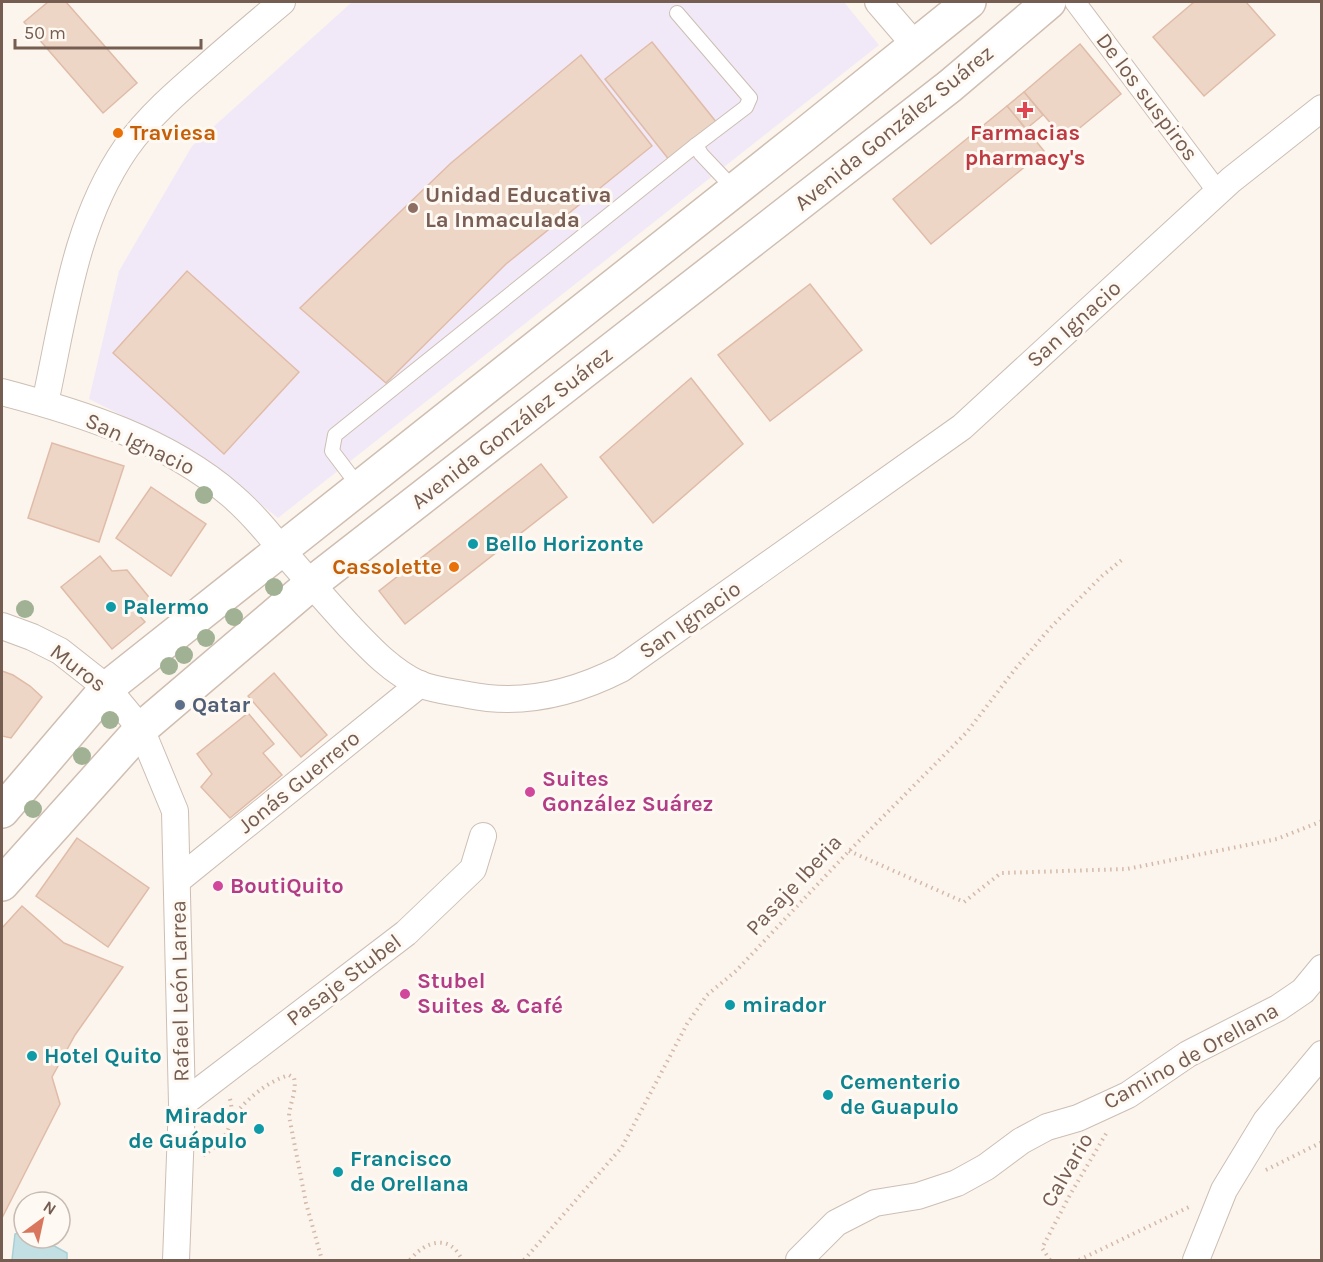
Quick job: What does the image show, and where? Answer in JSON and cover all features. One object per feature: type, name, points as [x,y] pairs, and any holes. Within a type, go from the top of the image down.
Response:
[{"type":"main road","name":"Avenida González Suárez","points":[[2,811],[107,688],[776,158],[969,2]]},
{"type":"main road","name":"Avenida González Suárez","points":[[2,884],[141,729],[310,584],[950,86],[1050,2]]},
{"type":"main road","points":[[776,158],[806,199]]},
{"type":"street","points":[[45,404],[80,243],[98,196],[111,171],[126,147],[168,99],[282,2]]},
{"type":"street","points":[[878,2],[915,45]]},
{"type":"street","name":"De los suspiros","points":[[1075,2],[1218,192]]},
{"type":"street","name":"San Ignacio","points":[[2,392],[45,404],[134,436],[190,464],[250,512],[310,584],[380,658],[420,684],[476,697],[504,700],[532,699],[578,688],[621,669],[962,427],[1218,192],[1322,108]]},
{"type":"street","name":"Muros","points":[[2,626],[60,651],[107,688],[141,729]]},
{"type":"street","name":"Jonás Guerrero","points":[[178,880],[420,684]]},
{"type":"street","name":"Rafael León Larrea","points":[[141,729],[175,811],[182,1104],[176,1260]]},
{"type":"street","name":"Pasaje Stubel","points":[[182,1104],[406,933],[473,869],[483,836]]},
{"type":"street","name":"Camino de Orellana","points":[[799,1260],[836,1223],[875,1203],[918,1196],[957,1183],[986,1167],[1021,1141],[1047,1127],[1077,1118],[1128,1095],[1188,1054],[1278,1008],[1303,991],[1322,968]]},
{"type":"street","points":[[1196,1260],[1224,1190],[1266,1121],[1322,1053]]},
{"type":"lane","points":[[360,488],[332,451],[335,435],[746,107],[750,98],[677,13]]},
{"type":"lane","points":[[696,145],[701,154],[735,190]]},
{"type":"path","name":"Pasaje Iberia","points":[[524,1260],[622,1147],[687,1024],[707,996],[736,971],[849,851],[967,732],[1050,628],[1102,576],[1124,560]]},
{"type":"path","points":[[849,851],[964,902],[1001,873],[1127,870],[1277,839],[1322,821]]},
{"type":"path","points":[[204,1154],[224,1139],[232,1117],[252,1095],[279,1078],[289,1075],[294,1078],[296,1086],[290,1102],[289,1116],[306,1203],[322,1260]]},
{"type":"path","points":[[216,1078],[228,1095],[232,1117]]},
{"type":"path","name":"Calvario","points":[[1050,1260],[1042,1248],[1128,1095]]},
{"type":"path","points":[[1263,1171],[1322,1142]]},
{"type":"path","points":[[1079,1260],[1224,1190]]},
{"type":"path","points":[[410,1260],[417,1251],[430,1243],[452,1246],[462,1260]]},
{"type":"shaded area","name":"Unidad Educativa La Inmaculada","points":[[352,2],[844,2],[879,45],[278,518],[197,453],[89,399],[119,271],[192,146]]},
{"type":"water","points":[[13,1250],[62,1250],[67,1253],[67,1260],[12,1260]]},
{"type":"building","points":[[48,2],[66,2],[137,83],[103,113],[24,22]]},
{"type":"building","points":[[1194,2],[1246,2],[1275,35],[1204,96],[1153,37]]},
{"type":"building","points":[[652,42],[717,123],[670,161],[605,79]]},
{"type":"building","points":[[1080,44],[1121,94],[1065,140],[1024,92]]},
{"type":"building","points":[[581,55],[652,146],[506,264],[386,383],[300,308],[451,163]]},
{"type":"building","name":"Farmacias pharmacy's","points":[[1024,92],[1043,115],[1026,129],[1007,106]]},
{"type":"building","points":[[1007,106],[1044,151],[931,244],[893,199]]},
{"type":"building","points":[[187,271],[299,372],[224,454],[113,353]]},
{"type":"building","points":[[810,284],[862,350],[770,421],[718,355]]},
{"type":"building","points":[[691,378],[743,444],[653,523],[600,457]]},
{"type":"building","points":[[52,443],[124,466],[99,542],[28,518]]},
{"type":"building","name":"Bello Horizonte","points":[[541,464],[567,497],[405,624],[379,591]]},
{"type":"building","points":[[151,487],[206,524],[171,576],[116,538]]},
{"type":"building","name":"Palermo","points":[[100,556],[112,571],[127,570],[152,601],[137,613],[145,622],[112,649],[61,587]]},
{"type":"building","points":[[2,671],[30,686],[42,697],[11,738],[2,736]]},
{"type":"building","points":[[274,673],[327,735],[301,757],[248,696]]},
{"type":"building","name":"Qatar","points":[[248,713],[274,744],[263,753],[282,775],[230,818],[201,787],[212,774],[197,754]]},
{"type":"building","points":[[77,838],[149,888],[108,947],[36,896]]},
{"type":"building","name":"Hotel Quito","points":[[22,906],[64,943],[123,967],[75,1035],[52,1077],[60,1104],[16,1190],[12,1190],[12,1198],[2,1218],[2,928]]},
{"type":"place","name":"Farmacias pharmacy's","points":[[1025,110]]},
{"type":"place","name":"Traviesa","points":[[118,133]]},
{"type":"place","name":"Unidad Educativa La Inmaculada","points":[[413,208]]},
{"type":"place","name":"Bello Horizonte","points":[[473,544]]},
{"type":"place","name":"Cassolette","points":[[454,567]]},
{"type":"place","name":"Palermo","points":[[111,607]]},
{"type":"place","name":"Qatar","points":[[180,705]]},
{"type":"place","name":"Suites González Suárez","points":[[530,792]]},
{"type":"place","name":"BoutiQuito","points":[[218,886]]},
{"type":"place","name":"Stubel Suites & Café","points":[[405,994]]},
{"type":"place","name":"mirador","points":[[730,1005]]},
{"type":"place","name":"Hotel Quito","points":[[32,1056]]},
{"type":"place","name":"Cementerio de Guapulo","points":[[828,1095]]},
{"type":"place","name":"Mirador de Guápulo","points":[[259,1129]]},
{"type":"place","name":"Francisco de Orellana","points":[[338,1172]]}]
